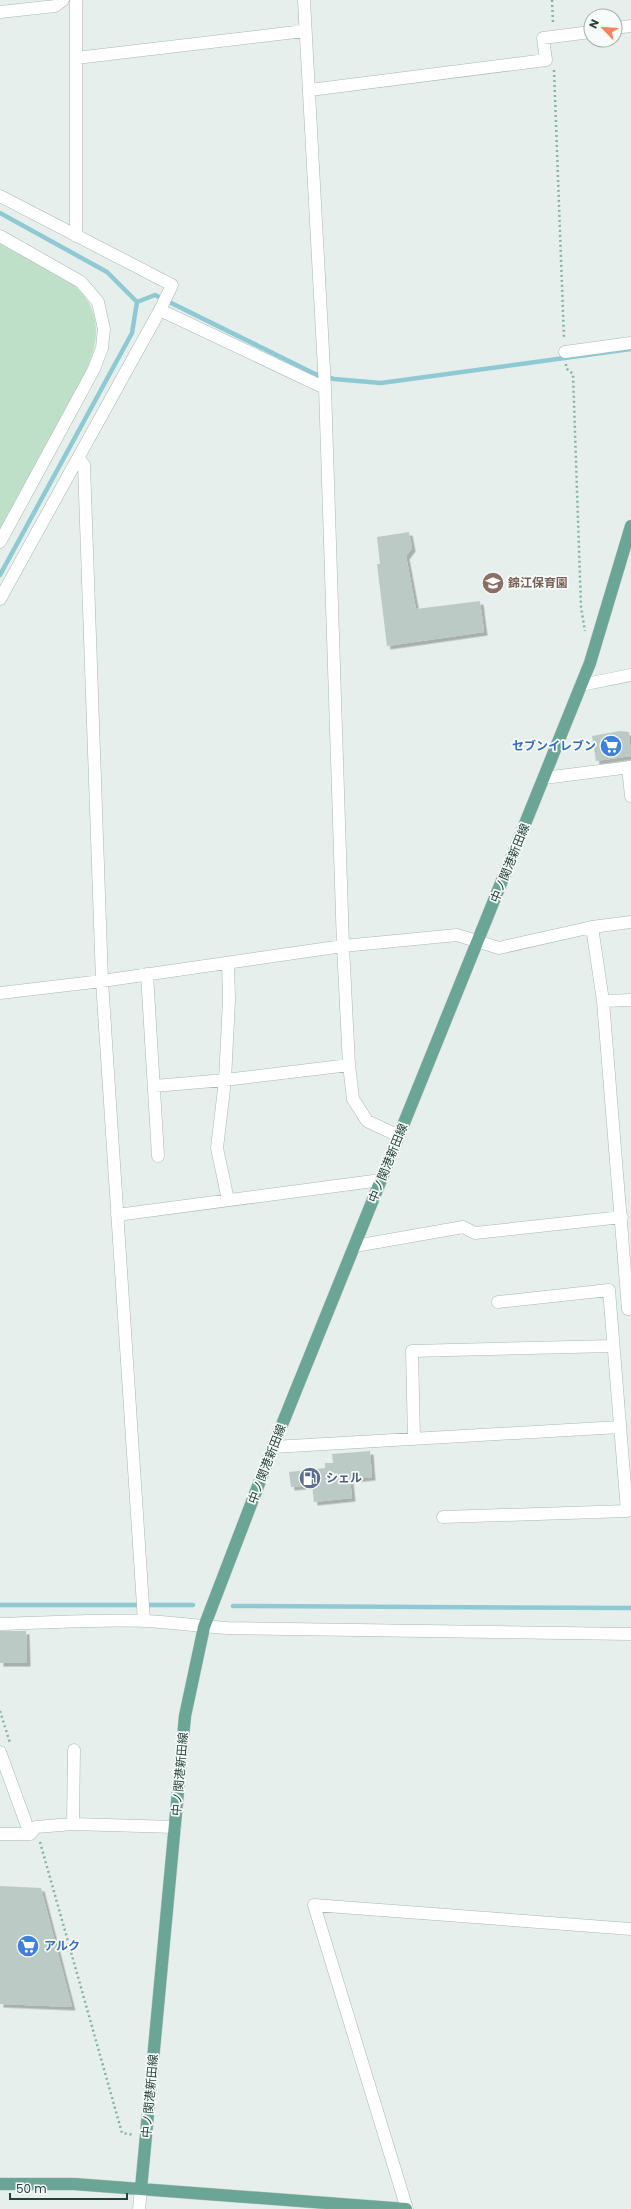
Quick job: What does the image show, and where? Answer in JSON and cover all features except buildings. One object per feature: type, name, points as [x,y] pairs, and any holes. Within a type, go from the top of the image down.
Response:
[{"type":"main road","name":"中ノ関港新田線","points":[[141,2189],[185,1716],[204,1628],[273,1447],[590,663],[631,526]]},
{"type":"main road","points":[[0,2184],[74,2184],[406,2209]]},
{"type":"street","points":[[0,12],[55,6],[63,0]]},
{"type":"street","points":[[76,0],[76,236]]},
{"type":"street","points":[[304,0],[304,31],[310,90],[325,388],[343,946],[349,1064],[353,1099],[367,1121],[399,1136]]},
{"type":"street","points":[[76,58],[304,31]]},
{"type":"street","points":[[310,90],[546,60],[543,38],[583,33]]},
{"type":"street","points":[[0,196],[172,285],[160,310],[0,600]]},
{"type":"street","points":[[0,236],[81,282],[98,302],[104,329],[102,348],[94,369],[0,542]]},
{"type":"street","points":[[160,310],[325,388]]},
{"type":"street","points":[[565,352],[631,343]]},
{"type":"street","points":[[78,458],[84,465],[102,981],[144,1621]]},
{"type":"street","points":[[581,685],[631,675]]},
{"type":"street","points":[[544,778],[629,767],[631,796]]},
{"type":"street","points":[[0,993],[102,981],[343,946],[457,935],[499,948],[592,927],[631,922]]},
{"type":"street","points":[[592,927],[602,1001],[630,1308],[610,1311]]},
{"type":"street","points":[[228,963],[229,1000],[225,1080],[217,1148],[228,1200]]},
{"type":"street","points":[[147,974],[158,1156]]},
{"type":"street","points":[[602,1001],[631,1000]]},
{"type":"street","points":[[154,1086],[225,1080],[349,1064]]},
{"type":"street","points":[[117,1215],[381,1180]]},
{"type":"street","points":[[355,1246],[462,1227],[475,1233],[622,1217]]},
{"type":"street","points":[[443,1517],[627,1511],[609,1290],[498,1302]]},
{"type":"street","points":[[414,1439],[412,1352],[613,1346]]},
{"type":"street","points":[[273,1447],[620,1428]]},
{"type":"street","points":[[0,1624],[144,1621],[180,1622],[204,1628],[631,1634]]},
{"type":"street","points":[[6,1750],[33,1831]]},
{"type":"street","points":[[73,1824],[74,1750]]},
{"type":"street","points":[[0,1834],[33,1831],[73,1824],[175,1827]]},
{"type":"street","points":[[406,2209],[314,1905],[631,1929]]},
{"type":"street","points":[[139,2209],[141,2189]]},
{"type":"path","points":[[552,0],[553,24]]},
{"type":"path","points":[[554,64],[565,352],[566,368],[573,374],[581,607],[586,635]]},
{"type":"path","points":[[0,1711],[6,1750]]},
{"type":"path","points":[[33,1831],[122,2133],[146,2137]]},
{"type":"green space","points":[[0,241],[44,264],[79,290],[90,306],[96,325],[94,347],[84,375],[0,529]]},
{"type":"waterway","points":[[0,213],[107,272],[137,302]]},
{"type":"waterway","points":[[137,302],[155,295],[315,374],[334,379],[381,383],[631,349]]},
{"type":"waterway","points":[[0,575],[132,333],[137,302]]},
{"type":"waterway","points":[[0,1605],[193,1605]]},
{"type":"waterway","points":[[233,1606],[631,1608]]},
{"type":"place","name":"錦江保育園","points":[[493,583]]},
{"type":"place","name":"セブンイレブン","points":[[611,746]]},
{"type":"place","name":"シェル","points":[[310,1478]]},
{"type":"place","name":"アルク","points":[[28,1946]]}]
